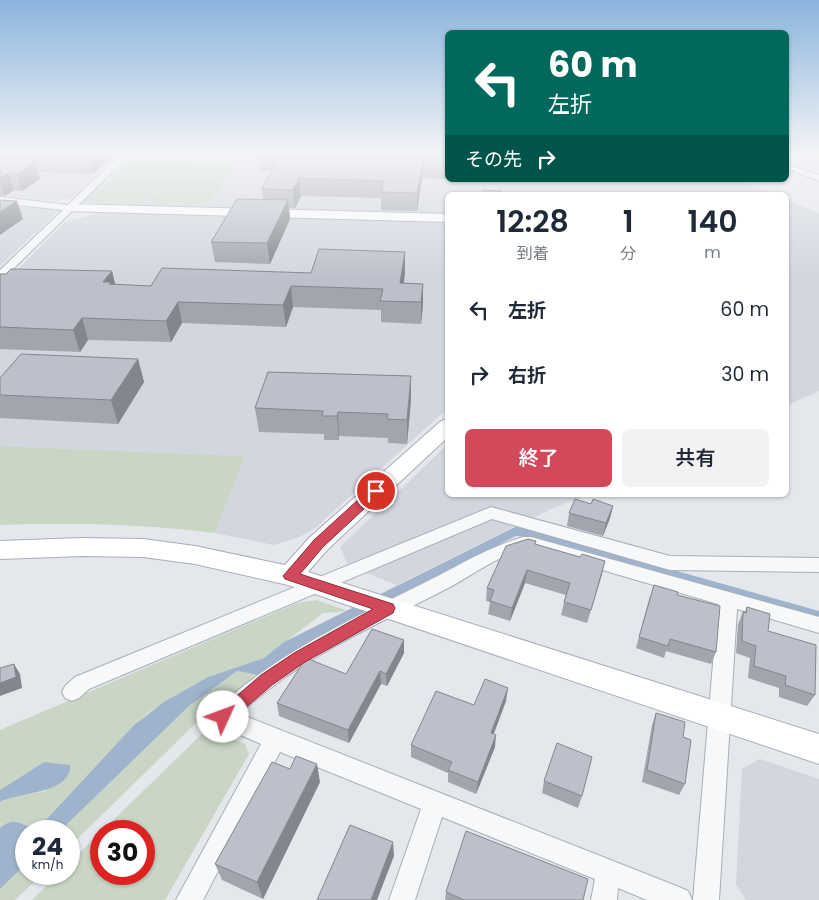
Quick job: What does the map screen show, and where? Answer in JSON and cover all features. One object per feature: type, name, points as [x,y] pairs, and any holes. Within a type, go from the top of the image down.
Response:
[{"type":"street","points":[[0,276],[83,195]]},
{"type":"street","points":[[0,200],[70,208],[445,218]]},
{"type":"street","points":[[290,576],[318,544],[445,428]]},
{"type":"street","points":[[72,692],[82,683],[491,513],[670,563],[819,565]]},
{"type":"street","points":[[680,900],[275,740],[223,717],[266,680],[299,657],[388,608],[523,543],[541,546],[819,625]]},
{"type":"street","points":[[0,550],[70,547],[162,550],[207,557],[290,576],[819,750]]},
{"type":"street","points":[[706,900],[728,600]]},
{"type":"street","points":[[189,900],[275,740]]},
{"type":"street","points":[[402,900],[435,804]]},
{"type":"street","points":[[604,900],[608,872]]},
{"type":"shaded area","points":[[0,195],[79,195],[57,201]]},
{"type":"shaded area","points":[[89,195],[445,195],[445,214],[84,203],[82,202]]},
{"type":"shaded area","points":[[789,200],[819,213],[819,391],[789,405]]},
{"type":"shaded area","points":[[0,205],[54,210],[56,213],[0,266]]},
{"type":"shaded area","points":[[99,213],[445,222],[445,411],[314,529],[299,537],[274,545],[215,533],[245,456],[0,446],[0,287],[65,222]]},
{"type":"shaded area","points":[[445,447],[445,497],[583,497],[553,508],[396,585],[348,565],[340,547]]},
{"type":"shaded area","points":[[760,759],[819,779],[819,900],[746,900],[736,885],[742,769]]},
{"type":"green space","points":[[92,195],[150,195],[143,203],[86,201]]},
{"type":"green space","points":[[154,195],[214,195],[207,204],[148,203]]},
{"type":"green space","points":[[0,446],[245,456],[215,533],[108,524],[0,525]]},
{"type":"green space","points":[[317,600],[348,611],[323,613],[264,658],[208,677],[149,712],[134,725],[46,820],[15,820],[15,822],[0,828],[0,802],[10,797],[46,791],[44,762],[0,790],[0,730],[297,603]]},
{"type":"green space","points":[[237,671],[258,675],[194,725],[97,820],[90,820],[90,827],[80,836],[80,820],[71,820],[189,706]]},
{"type":"green space","points":[[207,729],[245,744],[249,754],[165,900],[32,900],[47,885],[80,885],[80,852],[90,843],[90,885],[155,885],[155,820],[113,820]]},
{"type":"green space","points":[[15,875],[15,885],[31,885],[15,900],[0,900],[0,889]]},
{"type":"water","points":[[517,526],[819,611],[819,617],[534,537],[516,536],[337,626],[258,675],[237,671],[189,706],[71,820],[46,820],[134,725],[164,702],[208,677],[264,658],[284,642]]},
{"type":"water","points":[[44,762],[70,765],[68,775],[62,782],[53,787],[0,802],[0,790]]},
{"type":"water","points":[[15,822],[15,875],[0,889],[0,828]]},
{"type":"building","points":[[237,199],[288,200],[267,243],[211,242]]},
{"type":"building","points":[[0,200],[17,201],[0,212]]},
{"type":"building","points":[[319,249],[405,252],[400,283],[423,284],[421,302],[380,301],[383,289],[291,286],[283,305],[178,302],[166,321],[82,318],[73,330],[0,327],[0,274],[6,274],[11,269],[112,271],[103,282],[151,286],[162,268],[311,273]]},
{"type":"building","points":[[21,354],[138,359],[111,400],[0,395],[0,378]]},
{"type":"building","points":[[268,372],[411,376],[407,420],[387,419],[388,414],[338,412],[337,416],[322,416],[323,411],[255,408]]},
{"type":"building","points":[[575,499],[591,504],[593,499],[613,506],[606,523],[569,513]]},
{"type":"building","points":[[528,539],[536,541],[535,544],[580,557],[582,554],[605,561],[591,610],[564,602],[570,583],[527,570],[512,608],[490,601],[494,590],[487,588],[506,546]]},
{"type":"building","points":[[654,585],[678,592],[677,595],[720,606],[716,652],[670,639],[668,646],[639,637]]},
{"type":"building","points":[[747,607],[770,614],[768,631],[816,645],[815,695],[785,685],[786,676],[754,666],[756,646],[742,641],[743,612],[746,613]]},
{"type":"building","points":[[372,629],[404,640],[386,674],[380,671],[348,730],[277,703],[306,658],[346,674]]},
{"type":"building","points":[[14,664],[16,677],[0,683],[0,668]]},
{"type":"building","points":[[485,679],[508,688],[491,733],[496,735],[478,782],[448,770],[452,762],[411,745],[436,691],[474,705]]},
{"type":"building","points":[[656,713],[685,722],[683,737],[691,740],[685,784],[647,770]]},
{"type":"building","points":[[557,743],[592,757],[582,796],[544,781]]},
{"type":"building","points":[[296,756],[317,764],[257,882],[215,864],[272,762],[290,769]]},
{"type":"building","points":[[350,825],[393,842],[371,900],[317,900]]},
{"type":"building","points":[[466,831],[588,879],[583,900],[464,900],[446,892]]},
{"type":"route","points":[[223,717],[266,680],[299,657],[388,608],[290,576],[318,544],[376,491]]}]
